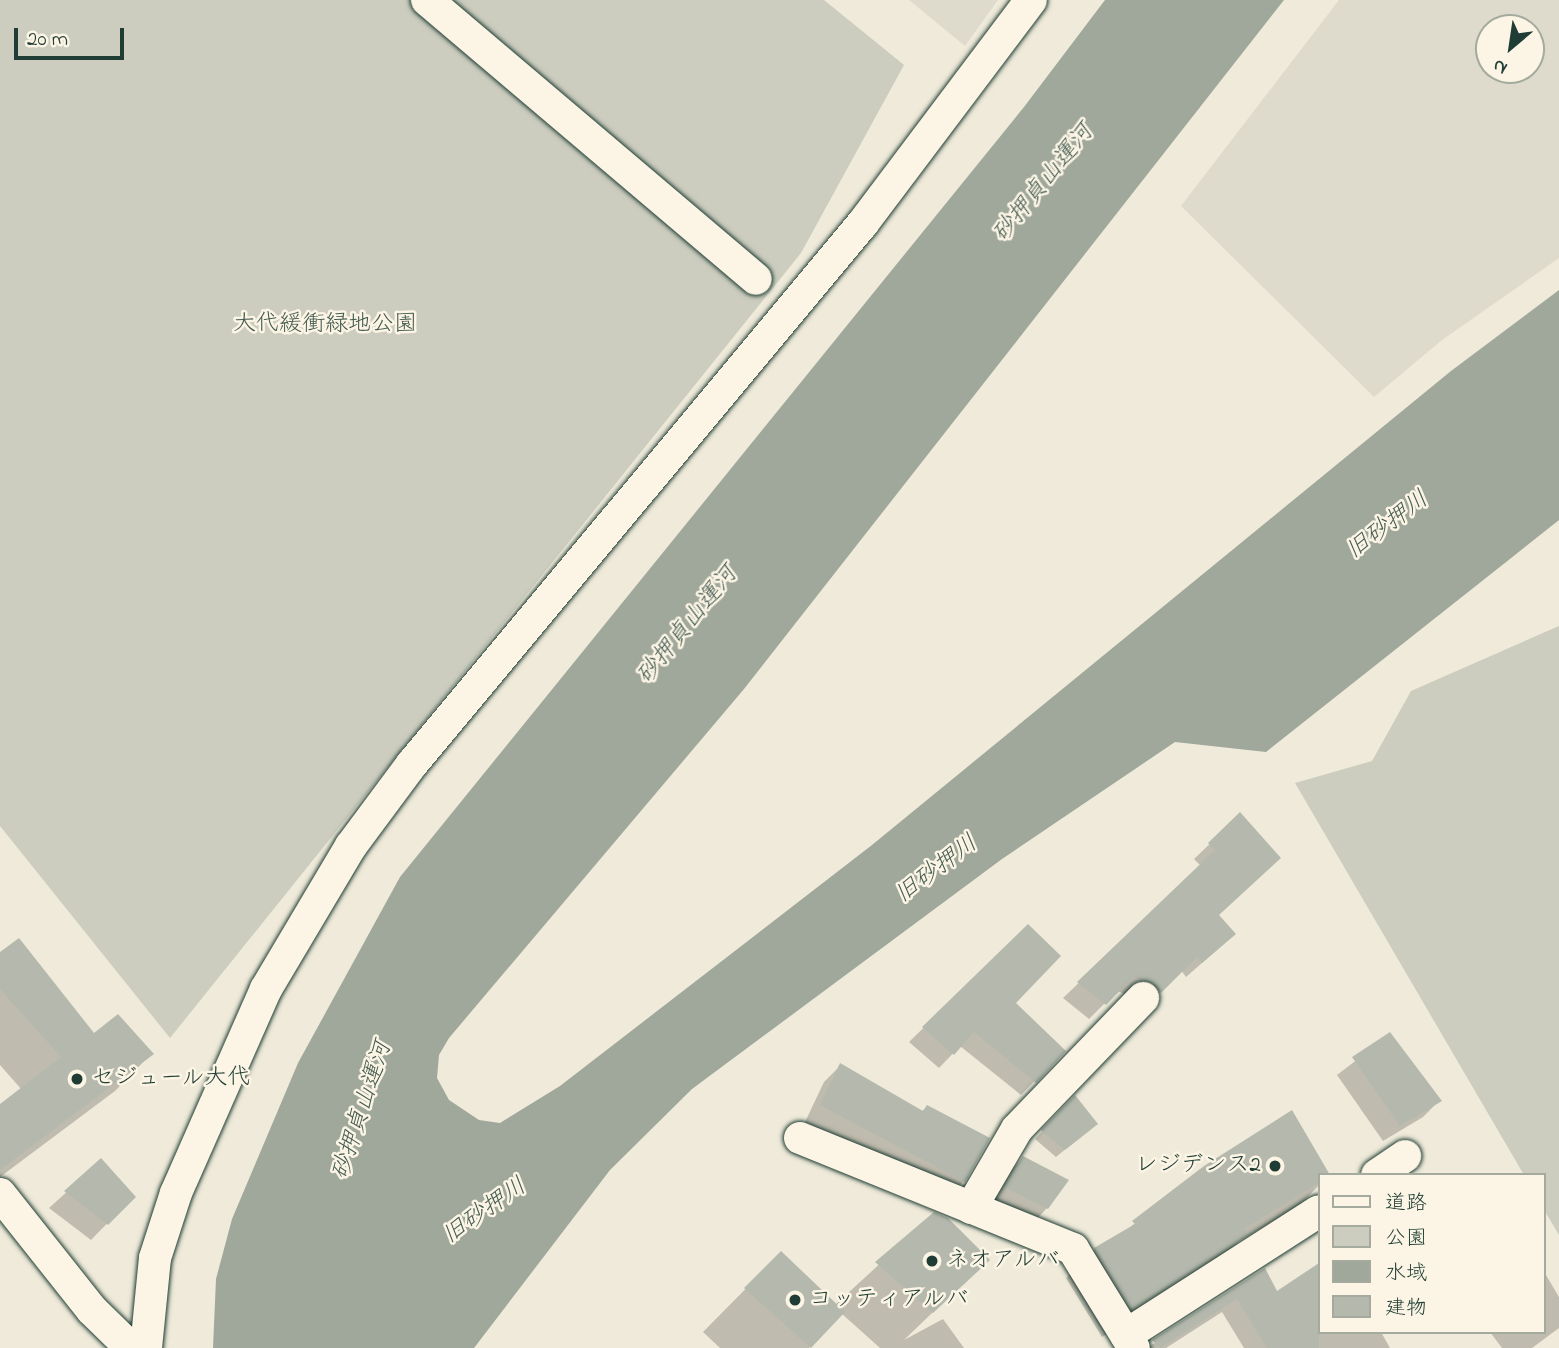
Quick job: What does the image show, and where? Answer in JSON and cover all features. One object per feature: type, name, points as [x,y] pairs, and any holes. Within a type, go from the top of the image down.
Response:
[{"type":"street","points":[[427,0],[756,279]]},
{"type":"street","points":[[146,1348],[155,1258],[176,1193],[266,989],[351,846],[412,764],[863,223],[1031,0]]},
{"type":"street","points":[[971,1208],[1017,1129],[1143,998]]},
{"type":"street","points":[[800,1138],[1073,1250],[1130,1341],[1318,1212]]},
{"type":"street","points":[[1380,1173],[1405,1156]]},
{"type":"street","points":[[0,1194],[92,1310],[131,1348]]},
{"type":"shaded area","points":[[909,0],[998,0],[965,46]]},
{"type":"shaded area","points":[[1339,0],[1559,0],[1559,258],[1442,340],[1374,397],[1181,206]]},
{"type":"green space","name":"大代緩衝緑地公園","points":[[0,0],[824,0],[904,65],[801,253],[170,1038],[0,826]]},
{"type":"green space","points":[[1559,626],[1559,1235],[1545,1211],[1545,1173],[1523,1173],[1295,783],[1372,761],[1411,691]]},
{"type":"water","points":[[1105,0],[1284,0],[744,689],[449,1038],[439,1055],[437,1078],[449,1100],[479,1120],[500,1123],[560,1086],[872,845],[1451,371],[1559,290],[1559,520],[1266,752],[1175,742],[1002,859],[692,1089],[610,1170],[474,1348],[213,1348],[216,1279],[232,1219],[298,1063],[400,877],[1024,107]]},
{"type":"building","points":[[1240,812],[1281,858],[1219,915],[1236,934],[1202,963],[1197,957],[1161,993],[1155,984],[1133,977],[1106,1005],[1077,982],[1215,850],[1208,843]]},
{"type":"building","points":[[1028,924],[1061,956],[1016,1003],[1066,1051],[1036,1083],[974,1032],[954,1055],[922,1027]]},
{"type":"building","name":"セジュール大代","points":[[19,938],[94,1033],[118,1014],[154,1054],[0,1170],[0,1104],[61,1057],[0,989],[0,952]]},
{"type":"building","points":[[1390,1032],[1442,1101],[1400,1126],[1352,1057]]},
{"type":"building","points":[[840,1063],[923,1111],[927,1105],[990,1138],[965,1182],[820,1105]]},
{"type":"building","points":[[1075,1095],[1098,1124],[1065,1150],[1041,1130]]},
{"type":"building","points":[[1292,1110],[1329,1173],[1318,1173],[1318,1184],[1244,1229],[1247,1235],[1132,1309],[1094,1248],[1135,1224],[1132,1221],[1204,1166]]},
{"type":"building","points":[[1023,1156],[1069,1180],[1048,1209],[1004,1187]]},
{"type":"building","points":[[101,1158],[136,1197],[108,1225],[64,1191]]},
{"type":"building","name":"ネオアルバ","points":[[934,1212],[948,1218],[990,1260],[933,1313],[875,1262]]},
{"type":"building","name":"コッティアルバ","points":[[781,1251],[845,1312],[811,1348],[744,1288]]},
{"type":"building","points":[[1318,1264],[1319,1348],[1267,1348],[1237,1299],[1160,1348],[1152,1340],[1265,1268],[1277,1291]]},
{"type":"place","name":"セジュール大代","points":[[77,1079]]},
{"type":"place","name":"レジデンス2","points":[[1275,1166]]},
{"type":"place","name":"ネオアルバ","points":[[932,1261]]},
{"type":"place","name":"コッティアルバ","points":[[795,1300]]},
{"type":"water label","name":"砂押貞山運河","points":[[1044,184]]},
{"type":"water label","name":"旧砂押川","points":[[1388,526]]},
{"type":"water label","name":"砂押貞山運河","points":[[688,626]]},
{"type":"water label","name":"旧砂押川","points":[[937,870]]},
{"type":"water label","name":"砂押貞山運河","points":[[363,1111]]},
{"type":"water label","name":"旧砂押川","points":[[485,1212]]}]
